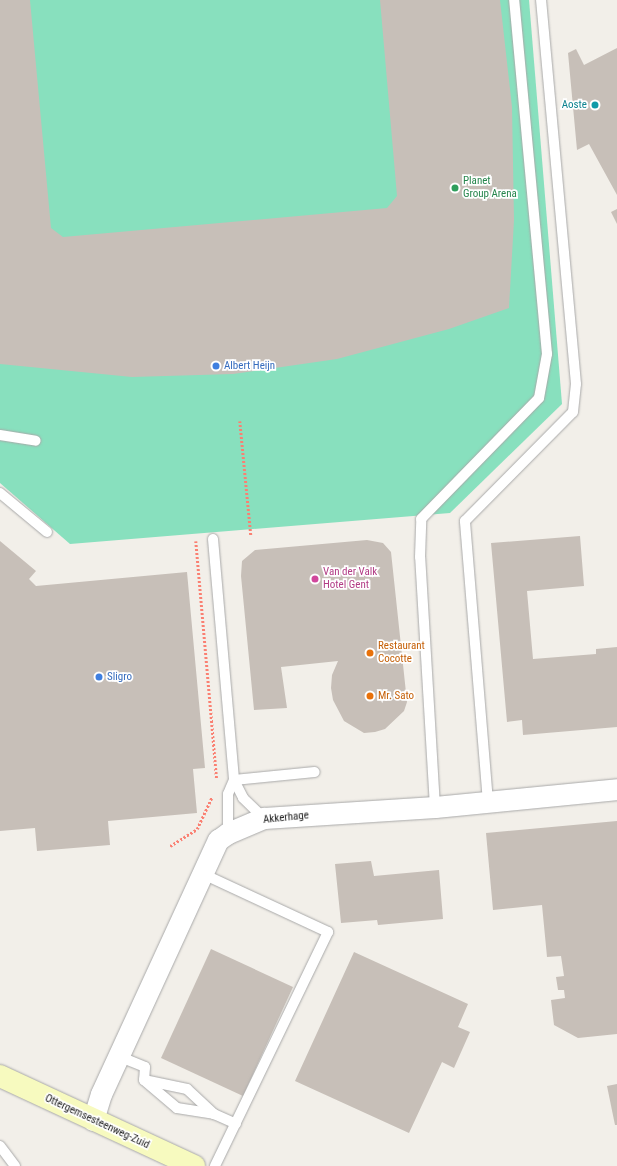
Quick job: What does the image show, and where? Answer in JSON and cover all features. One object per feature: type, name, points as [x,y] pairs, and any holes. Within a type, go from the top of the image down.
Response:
[{"type":"street","name":"Akkerhage","points":[[93,1120],[101,1094],[218,840],[228,833],[264,818],[488,802],[617,789]]},
{"type":"street","name":"Ottergemsesteenweg-Zuid","points":[[0,1076],[194,1166]]},
{"type":"lane","points":[[435,806],[420,557],[421,519],[539,398],[547,354],[514,0]]},
{"type":"lane","points":[[488,802],[465,521],[573,412],[576,384],[541,0]]},
{"type":"lane","points":[[0,435],[36,441]]},
{"type":"lane","points":[[0,493],[47,532]]},
{"type":"lane","points":[[213,539],[234,780],[243,798],[264,818]]},
{"type":"lane","points":[[234,780],[314,772]]},
{"type":"lane","points":[[228,833],[228,794],[234,780]]},
{"type":"lane","points":[[203,874],[328,932],[215,1166]]},
{"type":"lane","points":[[118,1056],[145,1067],[144,1080]]},
{"type":"lane","points":[[144,1080],[177,1108],[214,1114],[236,1124]]},
{"type":"lane","points":[[144,1080],[187,1089],[214,1114]]},
{"type":"lane","points":[[0,1146],[15,1166]]},
{"type":"path","points":[[240,421],[251,536]]},
{"type":"path","points":[[196,540],[218,785]]},
{"type":"path","points":[[170,846],[197,829],[214,793]]},
{"type":"green space","points":[[0,0],[529,0],[562,404],[450,513],[70,544],[0,483]]},
{"type":"building","name":"Planet Group Arena","points":[[0,0],[30,0],[51,228],[63,237],[387,208],[397,196],[380,0],[500,0],[512,107],[514,220],[509,308],[449,329],[337,359],[233,374],[132,377],[0,364]]},
{"type":"building","name":"Aoste","points":[[617,48],[617,195],[589,144],[577,150],[568,53],[576,49],[584,65]]},
{"type":"building","points":[[617,209],[617,224],[611,212]]},
{"type":"building","points":[[580,536],[584,586],[527,591],[533,659],[596,654],[596,649],[617,647],[617,727],[523,735],[522,720],[507,722],[491,543]]},
{"type":"building","points":[[367,540],[383,543],[391,552],[407,702],[404,711],[385,729],[375,732],[364,733],[344,721],[333,700],[331,688],[332,675],[338,661],[281,667],[287,708],[254,710],[241,576],[242,561],[255,550]]},
{"type":"building","name":"Sligro","points":[[0,541],[36,571],[29,579],[36,586],[187,572],[205,768],[193,769],[197,813],[108,821],[110,845],[37,851],[35,828],[0,831]]},
{"type":"building","points":[[617,821],[617,1034],[578,1038],[554,1025],[551,1000],[565,998],[564,990],[558,990],[556,977],[564,976],[561,956],[547,957],[542,905],[493,910],[486,833]]},
{"type":"building","points":[[371,861],[374,876],[439,870],[443,919],[378,925],[377,920],[341,923],[335,864]]},
{"type":"building","points":[[211,949],[293,987],[243,1096],[161,1058]]},
{"type":"building","points":[[354,952],[468,1004],[458,1027],[470,1032],[454,1068],[442,1062],[409,1133],[295,1081]]},
{"type":"building","points":[[617,1084],[617,1125],[615,1125],[607,1086]]},
{"type":"place","name":"Aoste","points":[[595,105]]},
{"type":"place","name":"Planet Group Arena","points":[[455,188]]},
{"type":"place","name":"Albert Heijn","points":[[216,366]]},
{"type":"place","name":"Van der Valk Hotel Gent","points":[[315,579]]},
{"type":"place","name":"Restaurant Cocotte","points":[[370,653]]},
{"type":"place","name":"Sligro","points":[[99,677]]},
{"type":"place","name":"Mr. Sato","points":[[370,696]]}]
